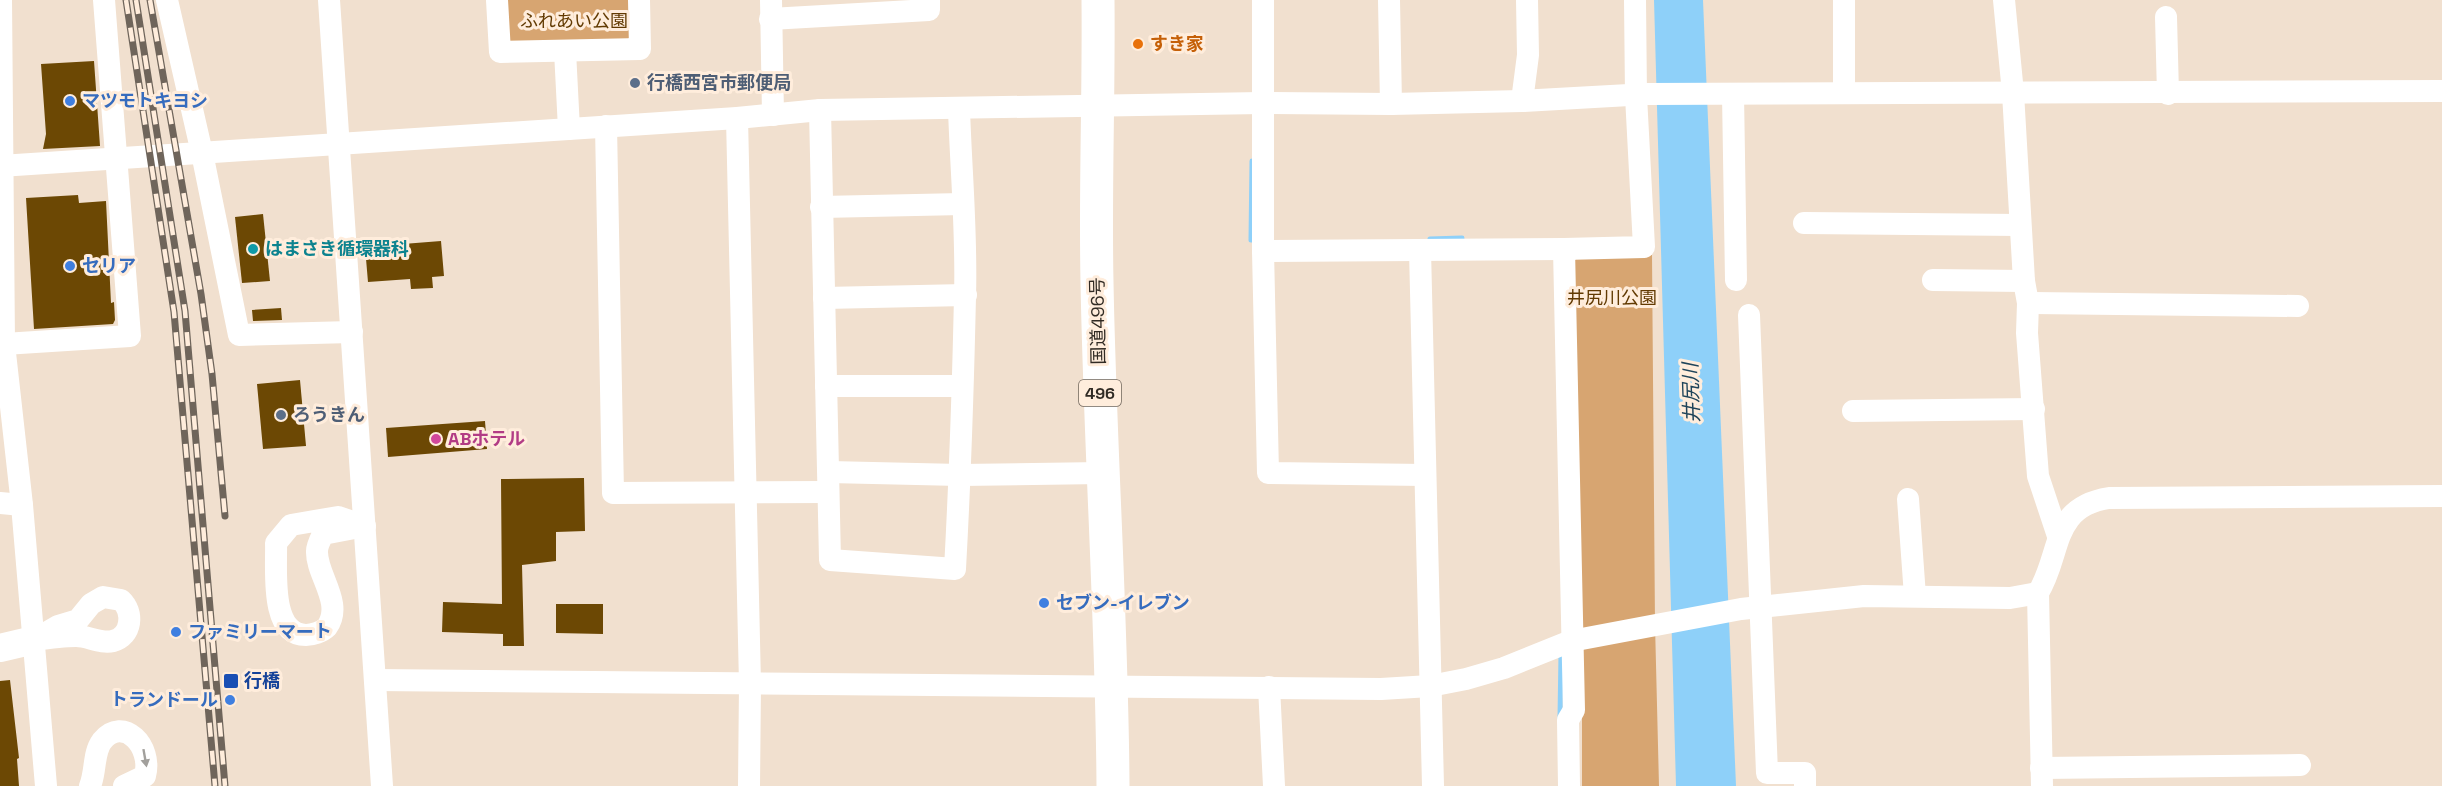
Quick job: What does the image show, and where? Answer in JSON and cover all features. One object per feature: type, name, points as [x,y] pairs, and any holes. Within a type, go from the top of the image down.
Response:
[{"type":"highway","name":"国道496号","points":[[1098,0],[1097,279],[1101,473],[1112,687],[1113,786]]},
{"type":"main road","points":[[0,648],[34,640]]},
{"type":"street","points":[[1,0],[2,341],[11,504],[34,640],[46,786]]},
{"type":"street","points":[[2,341],[130,336],[104,0]]},
{"type":"street","points":[[167,0],[202,153],[239,335],[352,332]]},
{"type":"street","points":[[329,0],[382,786]]},
{"type":"street","points":[[496,0],[500,52],[640,49],[639,0]]},
{"type":"street","points":[[773,115],[771,9],[929,10],[929,0]]},
{"type":"street","points":[[1263,0],[1263,251],[1268,473],[1425,475]]},
{"type":"street","points":[[1389,0],[1391,104]]},
{"type":"street","points":[[1522,101],[1528,56],[1527,0]]},
{"type":"street","points":[[1263,251],[1644,247],[1641,95],[1635,0]]},
{"type":"street","points":[[1844,0],[1844,93]]},
{"type":"street","points":[[2004,0],[2013,93],[2038,476],[2058,536]]},
{"type":"street","points":[[2166,17],[2168,94]]},
{"type":"street","points":[[565,51],[569,129]]},
{"type":"street","points":[[1,166],[738,118],[820,110],[959,110],[1262,103],[1391,104],[1641,95],[2442,91]]},
{"type":"street","points":[[1729,94],[1736,280]]},
{"type":"street","points":[[820,110],[830,560],[955,569],[963,431],[961,386],[966,295],[959,110]]},
{"type":"street","points":[[738,118],[750,684],[749,786]]},
{"type":"street","points":[[606,126],[613,493],[745,494],[828,482],[960,475],[1101,473]]},
{"type":"street","points":[[821,207],[963,204]]},
{"type":"street","points":[[1804,223],[2020,225]]},
{"type":"street","points":[[1564,249],[1571,641],[1575,710],[1568,720],[1569,786]]},
{"type":"street","points":[[1420,250],[1433,786]]},
{"type":"street","points":[[1933,280],[2024,280]]},
{"type":"street","points":[[824,298],[966,295]]},
{"type":"street","points":[[2028,303],[2298,306]]},
{"type":"street","points":[[1749,315],[1752,608],[1767,773],[1805,773],[1806,786]]},
{"type":"street","points":[[826,386],[961,386]]},
{"type":"street","points":[[1853,411],[2034,409]]},
{"type":"street","points":[[2300,765],[2041,777],[2038,593],[2044,584],[2058,536],[2078,509],[2090,500],[2109,498],[2442,496]]},
{"type":"street","points":[[1908,499],[1915,596]]},
{"type":"street","points":[[338,517],[365,526],[323,534],[316,550],[331,598],[332,612],[326,627],[317,633],[304,635],[293,632],[284,624],[279,610],[276,543],[291,525],[338,517]]},
{"type":"street","points":[[375,680],[1381,689],[1430,686],[1504,668],[1571,641],[1752,608],[1864,596],[2010,598],[2038,593]]},
{"type":"street","points":[[1269,687],[1274,786]]},
{"type":"street","points":[[90,786],[95,774],[99,746],[110,735],[119,733],[130,735],[141,742],[147,758],[145,776],[124,786]]},
{"type":"green space","name":"ふれあい公園","points":[[504,0],[630,0],[631,36],[626,41],[507,45]]},
{"type":"green space","name":"井尻川公園","points":[[1652,255],[1655,624],[1659,786],[1582,786],[1582,609],[1571,264],[1578,257]]},
{"type":"water","name":"井尻川","points":[[1654,0],[1703,0],[1736,786],[1676,786]]},
{"type":"building","name":"マツモトキヨシ","points":[[94,61],[100,146],[43,149],[46,134],[41,64]]},
{"type":"building","name":"セリア","points":[[78,195],[79,203],[106,201],[111,303],[114,302],[115,320],[113,324],[34,329],[26,198]]},
{"type":"building","name":"はまさき循環器科","points":[[263,214],[270,281],[242,283],[235,217]]},
{"type":"building","points":[[441,241],[444,276],[432,277],[433,288],[411,289],[410,279],[368,282],[365,247]]},
{"type":"building","points":[[281,308],[282,320],[253,321],[252,310]]},
{"type":"building","name":"ろうきん","points":[[300,380],[306,446],[263,449],[257,384]]},
{"type":"building","name":"ABホテル","points":[[485,421],[487,449],[388,457],[386,428]]},
{"type":"building","points":[[584,478],[585,531],[556,532],[556,561],[522,565],[524,646],[503,646],[503,634],[442,632],[443,602],[502,604],[501,479]]},
{"type":"building","points":[[556,604],[603,604],[603,634],[556,633]]},
{"type":"building","points":[[10,680],[19,758],[17,759],[19,786],[0,786],[0,681]]},
{"type":"waterway","points":[[1252,161],[1251,240],[1259,240]]},
{"type":"waterway","points":[[1430,239],[1462,238]]},
{"type":"waterway","points":[[1560,718],[1561,653]]},
{"type":"railway","points":[[126,0],[174,312],[215,786]]},
{"type":"railway","points":[[136,0],[185,311],[225,786]]},
{"type":"railway","points":[[150,0],[201,294],[212,374],[225,516]]},
{"type":"place","name":"すき家","points":[[1138,44]]},
{"type":"place","name":"行橋西宮市郵便局","points":[[635,83]]},
{"type":"place","name":"マツモトキヨシ","points":[[70,101]]},
{"type":"place","name":"はまさき循環器科","points":[[253,249]]},
{"type":"place","name":"セリア","points":[[70,266]]},
{"type":"place","name":"ろうきん","points":[[281,415]]},
{"type":"place","name":"ABホテル","points":[[436,439]]},
{"type":"place","name":"セブン-イレブン","points":[[1044,603]]},
{"type":"place","name":"ファミリーマート","points":[[176,632]]},
{"type":"place","name":"行橋","points":[[231,681]]},
{"type":"place","name":"トランドール","points":[[230,700]]}]
